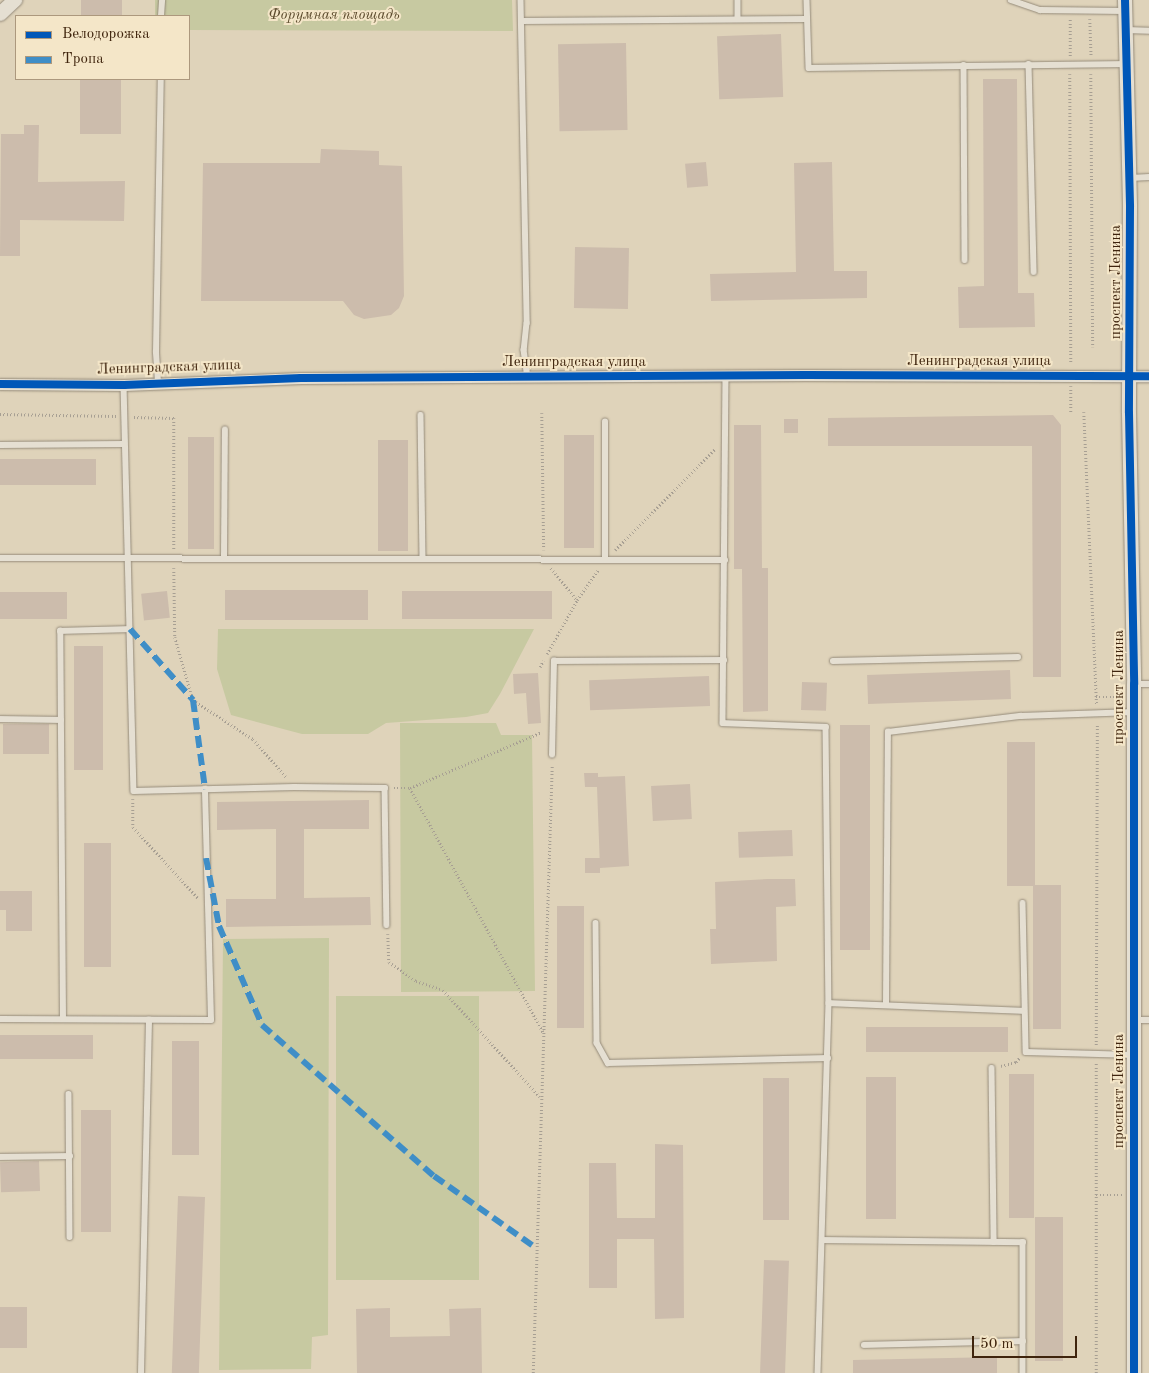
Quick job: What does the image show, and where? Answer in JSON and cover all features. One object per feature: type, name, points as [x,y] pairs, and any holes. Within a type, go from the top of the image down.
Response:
[{"type":"street","points":[[0,14],[14,0]]},
{"type":"street","name":"проспект Ленина","points":[[1125,6],[1130,178],[1130,376],[1134,684],[1134,1373]]},
{"type":"street","name":"Ленинградская улица","points":[[0,384],[124,385],[158,382],[301,378],[1149,376]]},
{"type":"lane","points":[[162,0],[162,15]]},
{"type":"lane","points":[[521,0],[527,323],[524,350],[528,377]]},
{"type":"lane","points":[[738,0],[738,19]]},
{"type":"lane","points":[[807,0],[809,68],[1128,64]]},
{"type":"lane","points":[[1012,0],[1040,10],[1090,12],[1125,6]]},
{"type":"lane","points":[[521,21],[807,19]]},
{"type":"lane","points":[[1126,30],[1149,31]]},
{"type":"lane","points":[[1029,64],[1034,272]]},
{"type":"lane","points":[[964,65],[965,260]]},
{"type":"lane","points":[[158,382],[156,352],[161,80]]},
{"type":"lane","points":[[1130,178],[1149,177]]},
{"type":"lane","points":[[726,376],[723,723],[826,727],[829,1003],[818,1373]]},
{"type":"lane","points":[[124,385],[134,791],[294,787],[385,788],[387,925]]},
{"type":"lane","points":[[421,415],[423,558]]},
{"type":"lane","points":[[605,422],[605,560]]},
{"type":"lane","points":[[224,558],[225,430]]},
{"type":"lane","points":[[0,445],[124,444]]},
{"type":"lane","points":[[0,558],[725,560]]},
{"type":"lane","points":[[63,1019],[60,631],[130,629]]},
{"type":"lane","points":[[833,660],[1018,656]]},
{"type":"lane","points":[[552,754],[554,661],[724,660]]},
{"type":"lane","points":[[1134,684],[1149,684]]},
{"type":"lane","points":[[886,1005],[888,732],[1021,716],[1134,712]]},
{"type":"lane","points":[[0,719],[61,720]]},
{"type":"lane","points":[[0,1020],[211,1020],[204,789]]},
{"type":"lane","points":[[1023,903],[1026,1052],[1134,1055]]},
{"type":"lane","points":[[596,923],[597,1043],[608,1062],[828,1058]]},
{"type":"lane","points":[[829,1003],[1024,1011]]},
{"type":"lane","points":[[141,1373],[149,1020]]},
{"type":"lane","points":[[1134,1020],[1149,1020]]},
{"type":"lane","points":[[992,1068],[994,1242]]},
{"type":"lane","points":[[69,1094],[70,1237]]},
{"type":"lane","points":[[0,1157],[70,1156]]},
{"type":"lane","points":[[822,1240],[1023,1242],[1023,1373]]},
{"type":"lane","points":[[864,1345],[1023,1341]]},
{"type":"path","points":[[1070,11],[1070,347]]},
{"type":"path","points":[[1090,12],[1094,348]]},
{"type":"path","points":[[1084,412],[1097,713],[1096,1373]]},
{"type":"path","points":[[542,413],[544,560],[577,600]]},
{"type":"path","points":[[0,414],[174,418]]},
{"type":"path","points":[[540,667],[577,600],[605,560],[725,439]]},
{"type":"path","points":[[193,700],[253,739],[294,787]]},
{"type":"path","points":[[385,788],[410,788],[553,728]]},
{"type":"path","points":[[533,1373],[552,754]]},
{"type":"path","points":[[410,788],[543,1033]]},
{"type":"path","points":[[133,792],[133,827],[208,908]]},
{"type":"path","points":[[387,925],[390,962],[416,981],[442,990],[541,1099]]},
{"type":"path","points":[[992,1068],[1016,1062],[1026,1052]]},
{"type":"green space","name":"Форумная площадь","points":[[155,0],[512,0],[513,31],[190,30],[190,15],[155,15]]},
{"type":"green space","points":[[218,629],[534,629],[488,713],[466,717],[386,723],[368,734],[302,734],[231,715],[217,669]]},
{"type":"green space","points":[[400,723],[496,723],[501,735],[532,735],[535,991],[401,992]]},
{"type":"green space","points":[[329,938],[328,1335],[312,1337],[311,1369],[219,1370],[223,939]]},
{"type":"green space","points":[[336,996],[479,996],[479,1280],[336,1280]]},
{"type":"building","points":[[81,0],[122,0],[122,15],[81,15]]},
{"type":"building","points":[[781,34],[783,97],[719,99],[717,36]]},
{"type":"building","points":[[626,43],[628,130],[560,131],[558,44]]},
{"type":"building","points":[[983,79],[1017,79],[1018,293],[1034,293],[1035,327],[959,328],[958,287],[984,286]]},
{"type":"building","points":[[80,80],[121,80],[121,134],[80,134]]},
{"type":"building","points":[[24,125],[39,125],[38,182],[125,181],[124,221],[20,220],[20,256],[0,256],[1,134],[24,134]]},
{"type":"building","points":[[321,149],[379,151],[379,165],[402,166],[404,296],[399,308],[391,315],[364,319],[354,315],[343,301],[201,301],[203,163],[320,163]]},
{"type":"building","points":[[706,162],[708,186],[687,188],[685,164]]},
{"type":"building","points":[[832,162],[834,271],[867,271],[867,298],[711,301],[710,274],[796,272],[794,163]]},
{"type":"building","points":[[575,247],[629,248],[628,309],[574,308]]},
{"type":"building","points":[[1053,415],[1061,425],[1061,677],[1033,677],[1032,446],[828,446],[828,418]]},
{"type":"building","points":[[784,419],[798,419],[798,433],[784,433]]},
{"type":"building","points":[[734,425],[761,425],[762,568],[768,568],[768,711],[743,712],[742,569],[734,569]]},
{"type":"building","points":[[564,435],[594,435],[594,548],[564,548]]},
{"type":"building","points":[[188,437],[214,437],[214,549],[188,549]]},
{"type":"building","points":[[378,440],[408,440],[408,551],[378,551]]},
{"type":"building","points":[[0,459],[96,459],[96,485],[0,485]]},
{"type":"building","points":[[225,590],[368,590],[368,620],[225,620]]},
{"type":"building","points":[[167,591],[170,618],[144,621],[141,594]]},
{"type":"building","points":[[402,591],[552,591],[552,619],[402,619]]},
{"type":"building","points":[[0,592],[67,592],[67,619],[0,619]]},
{"type":"building","points":[[74,646],[103,646],[103,770],[74,770]]},
{"type":"building","points":[[1010,670],[1011,699],[868,704],[867,675]]},
{"type":"building","points":[[538,673],[541,723],[528,724],[526,693],[514,694],[513,674]]},
{"type":"building","points":[[709,676],[710,706],[590,710],[589,680]]},
{"type":"building","points":[[802,682],[827,683],[826,711],[801,710]]},
{"type":"building","points":[[3,724],[49,724],[49,754],[3,754]]},
{"type":"building","points":[[840,725],[870,725],[870,950],[840,950]]},
{"type":"building","points":[[1007,742],[1035,742],[1035,886],[1007,886]]},
{"type":"building","points":[[584,773],[598,773],[598,777],[625,776],[629,866],[600,868],[597,787],[585,787]]},
{"type":"building","points":[[690,784],[692,819],[653,821],[651,786]]},
{"type":"building","points":[[369,800],[369,829],[304,829],[304,898],[370,897],[371,925],[226,927],[226,899],[276,899],[276,829],[217,830],[217,802]]},
{"type":"building","points":[[792,830],[793,856],[739,858],[738,832]]},
{"type":"building","points":[[84,843],[111,843],[111,967],[84,967]]},
{"type":"building","points":[[585,858],[600,858],[600,873],[585,873]]},
{"type":"building","points":[[795,879],[796,906],[776,907],[777,961],[711,964],[710,929],[716,929],[715,882]]},
{"type":"building","points":[[1033,885],[1061,885],[1061,1029],[1033,1029]]},
{"type":"building","points":[[0,891],[32,891],[32,931],[6,931],[6,910],[0,910]]},
{"type":"building","points":[[557,906],[584,906],[584,1028],[557,1028]]},
{"type":"building","points":[[866,1027],[1008,1027],[1008,1052],[866,1052]]},
{"type":"building","points":[[0,1035],[93,1035],[93,1059],[0,1059]]},
{"type":"building","points":[[172,1041],[199,1041],[199,1155],[172,1155]]},
{"type":"building","points":[[1009,1074],[1034,1074],[1034,1218],[1009,1218]]},
{"type":"building","points":[[866,1077],[896,1077],[896,1219],[866,1219]]},
{"type":"building","points":[[763,1078],[789,1078],[789,1220],[763,1220]]},
{"type":"building","points":[[81,1110],[111,1110],[111,1232],[81,1232]]},
{"type":"building","points":[[655,1144],[683,1145],[684,1318],[655,1319],[654,1239],[617,1239],[617,1288],[589,1288],[589,1163],[616,1163],[617,1218],[655,1218]]},
{"type":"building","points":[[39,1161],[40,1191],[1,1192],[0,1162]]},
{"type":"building","points":[[178,1196],[205,1197],[199,1373],[172,1373]]},
{"type":"building","points":[[1035,1217],[1063,1217],[1063,1361],[1035,1361]]},
{"type":"building","points":[[764,1260],[789,1261],[785,1373],[760,1373]]},
{"type":"building","points":[[0,1307],[27,1307],[27,1348],[0,1348]]},
{"type":"building","points":[[390,1308],[390,1337],[450,1336],[449,1309],[481,1308],[482,1373],[357,1373],[356,1309]]},
{"type":"building","points":[[997,1357],[997,1373],[853,1373],[853,1360]]},
{"type":"marked path","points":[[130,629],[193,700],[205,789]]},
{"type":"marked path","points":[[206,858],[219,926],[262,1025],[434,1176],[536,1248]]},
{"type":"cycle path","points":[[1125,0],[1130,207],[1129,413],[1134,684],[1134,1373]]},
{"type":"cycle path","points":[[0,384],[124,385],[301,378],[806,375],[1149,376]]}]
